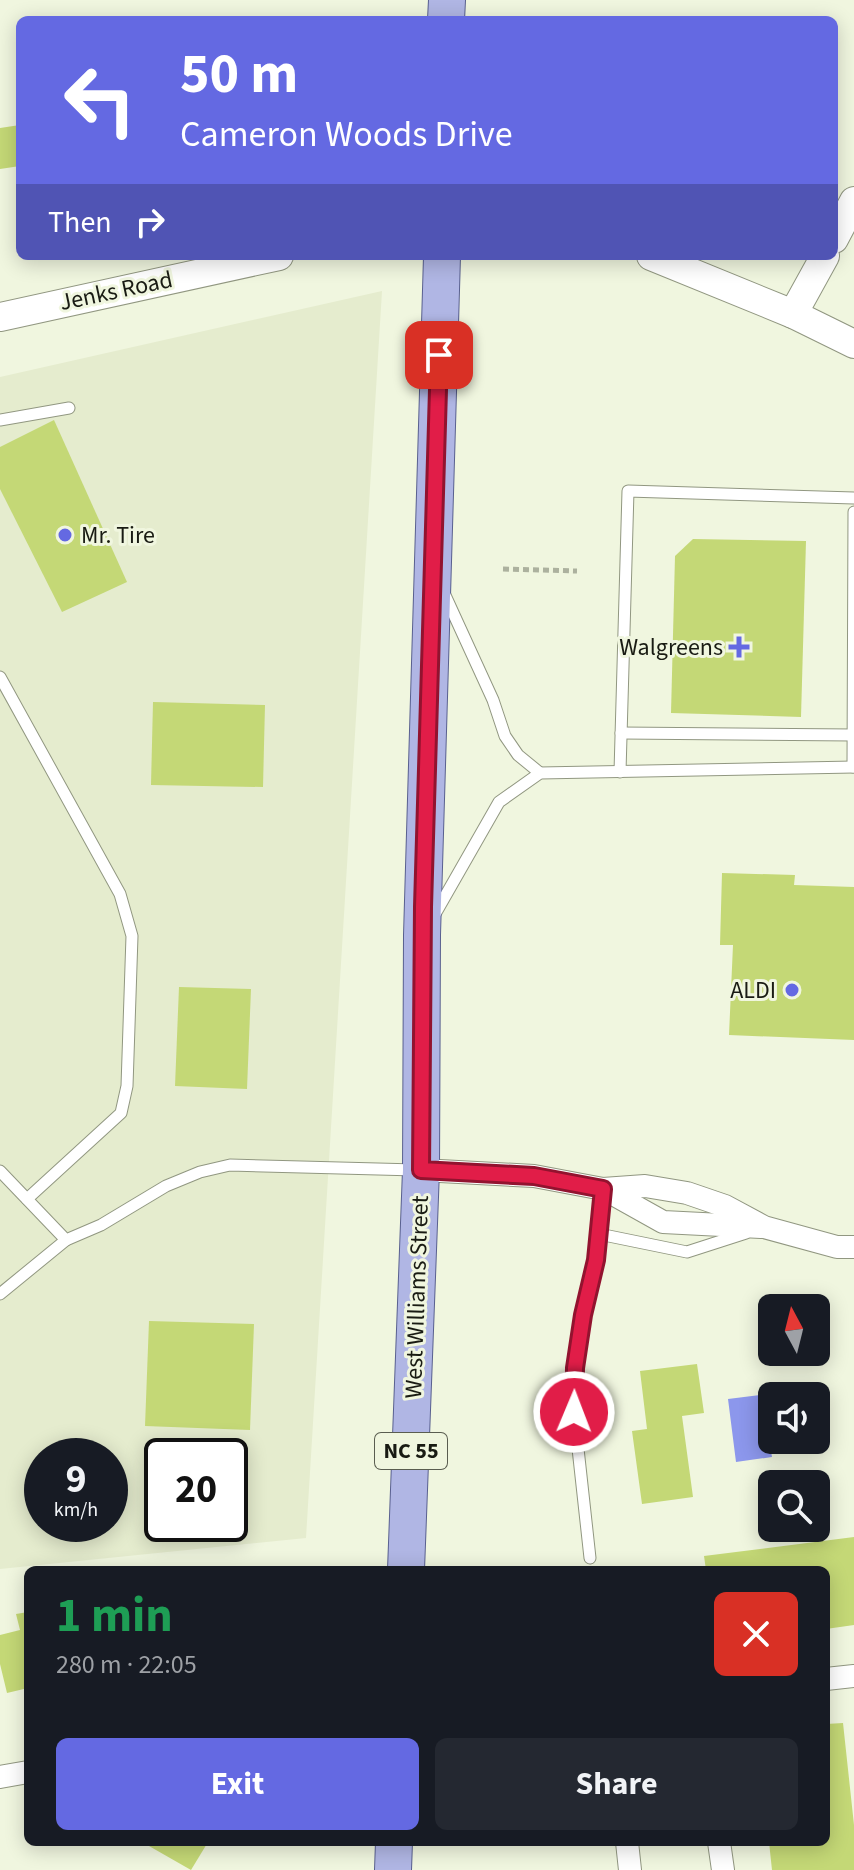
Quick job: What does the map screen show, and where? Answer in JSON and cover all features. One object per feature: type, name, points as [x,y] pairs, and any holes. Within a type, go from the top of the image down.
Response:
[{"type":"main road","name":"West Williams Street","points":[[406,1566],[421,1170],[422,935],[442,260]]},
{"type":"main road","points":[[393,1870],[394,1846]]},
{"type":"street","points":[[838,231],[854,201]]},
{"type":"street","name":"Jenks Road","points":[[0,317],[261,260]]},
{"type":"street","points":[[661,260],[793,314],[854,344]]},
{"type":"street","points":[[793,314],[823,260]]},
{"type":"street","points":[[421,1170],[534,1176],[603,1189],[645,1186],[687,1193],[725,1206],[764,1227]]},
{"type":"street","points":[[603,1189],[663,1222],[764,1227],[837,1247],[854,1247]]},
{"type":"street","points":[[830,1679],[854,1676]]},
{"type":"street","points":[[0,1777],[24,1773]]},
{"type":"street","points":[[627,1846],[630,1870]]},
{"type":"street","points":[[720,1846],[723,1870]]},
{"type":"lane","points":[[0,420],[69,408]]},
{"type":"lane","points":[[620,772],[628,491],[854,498]]},
{"type":"lane","points":[[422,935],[499,802],[540,773],[853,767],[854,512]]},
{"type":"lane","points":[[432,565],[493,700],[505,736],[518,755],[540,773]]},
{"type":"lane","points":[[0,677],[120,894],[132,936],[127,1086],[121,1113],[27,1199]]},
{"type":"lane","points":[[621,733],[853,735]]},
{"type":"lane","points":[[0,1294],[66,1240],[101,1225],[166,1186],[200,1172],[230,1165],[421,1170]]},
{"type":"lane","points":[[0,1171],[66,1240]]},
{"type":"lane","points":[[590,1558],[574,1412],[575,1368],[599,1234],[603,1189]]},
{"type":"lane","points":[[599,1234],[687,1252],[764,1227]]},
{"type":"path","points":[[503,569],[577,571]]},
{"type":"shaded area","points":[[382,291],[306,1538],[0,1569],[0,377]]},
{"type":"water","points":[[758,1395],[758,1454],[772,1454],[772,1457],[736,1462],[728,1399]]},
{"type":"building","points":[[16,126],[16,167],[0,169],[0,128]]},
{"type":"building","name":"Mr. Tire","points":[[54,420],[127,582],[62,612],[0,489],[0,447]]},
{"type":"building","name":"Walgreens","points":[[693,539],[806,541],[801,717],[671,713],[675,556]]},
{"type":"building","points":[[153,702],[265,705],[263,787],[151,785]]},
{"type":"building","name":"ALDI","points":[[722,873],[795,875],[794,885],[854,887],[854,1040],[729,1035],[733,945],[720,945]]},
{"type":"building","points":[[179,987],[251,989],[247,1089],[175,1086]]},
{"type":"building","points":[[149,1321],[254,1324],[250,1430],[145,1426]]},
{"type":"building","points":[[697,1364],[704,1413],[682,1416],[693,1497],[642,1504],[632,1431],[647,1429],[640,1371]]},
{"type":"building","points":[[854,1537],[854,1625],[830,1628],[830,1566],[705,1566],[704,1556]]},
{"type":"building","points":[[24,1613],[24,1689],[7,1693],[0,1664],[0,1635],[20,1630],[16,1614]]},
{"type":"building","points":[[843,1723],[854,1825],[854,1870],[772,1870],[769,1846],[830,1846],[830,1724]]},
{"type":"building","points":[[149,1846],[206,1846],[191,1870]]},
{"type":"place","name":"Mr. Tire","points":[[65,535]]},
{"type":"place","name":"Walgreens","points":[[739,647]]},
{"type":"place","name":"ALDI","points":[[792,990]]},
{"type":"route","points":[[439,355],[423,907],[421,1170],[534,1176],[603,1189],[596,1260],[575,1368],[574,1412]]}]
